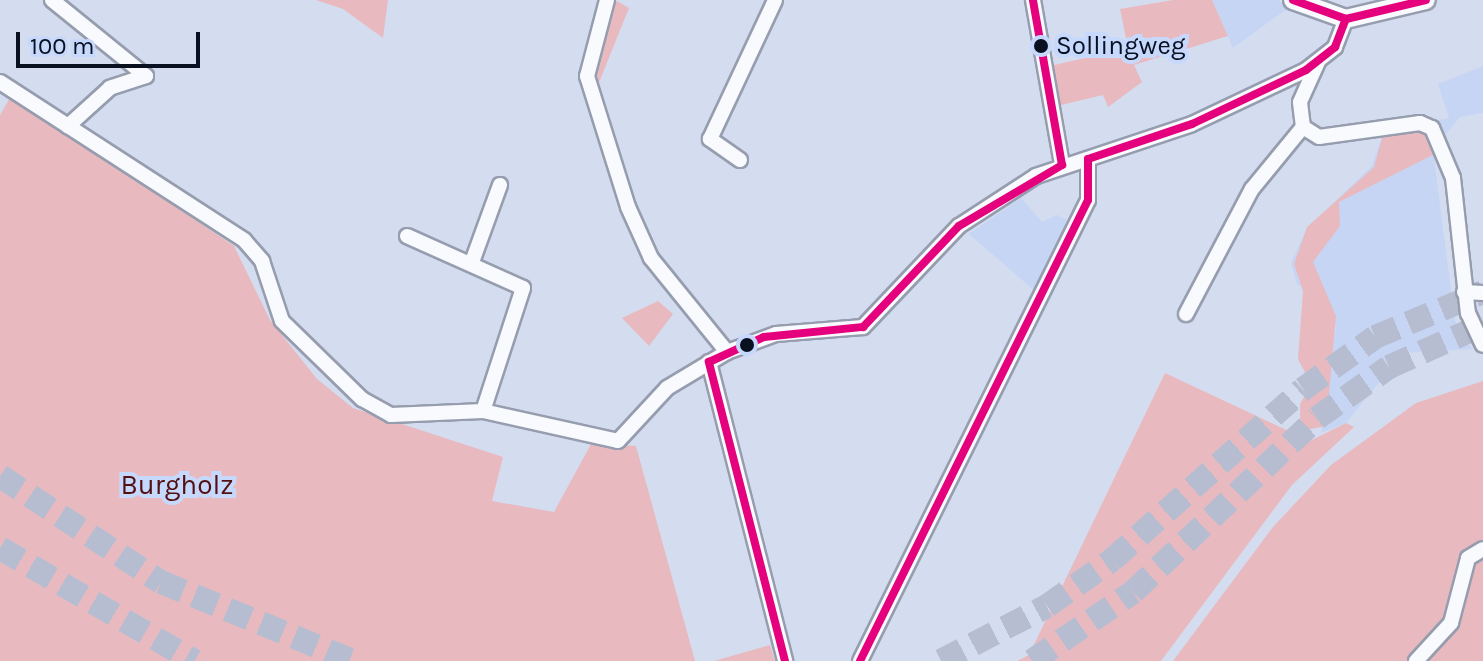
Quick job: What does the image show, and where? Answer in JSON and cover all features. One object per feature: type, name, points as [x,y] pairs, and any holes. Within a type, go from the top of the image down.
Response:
[{"type":"street","points":[[52,0],[146,76],[110,88],[68,126]]},
{"type":"street","points":[[607,0],[587,76],[628,207],[651,258],[727,352]]},
{"type":"street","points":[[740,160],[710,139],[775,0]]},
{"type":"street","points":[[1033,0],[1062,165]]},
{"type":"street","points":[[1293,0],[1346,19],[1426,0]]},
{"type":"street","points":[[0,82],[244,240],[262,261],[282,321],[362,399],[391,415],[417,418],[483,411],[618,441],[667,388],[727,352],[776,334],[863,327],[968,219],[1062,165],[1192,124],[1318,62],[1335,47],[1346,19]]},
{"type":"street","points":[[1186,314],[1252,189],[1303,127],[1300,102],[1318,62]]},
{"type":"street","points":[[1303,127],[1319,137],[1420,123],[1432,128],[1457,201],[1464,292],[1483,345]]},
{"type":"street","points":[[860,661],[1088,200],[1088,159]]},
{"type":"street","points":[[472,262],[500,185]]},
{"type":"street","points":[[407,236],[472,262],[523,288],[483,411]]},
{"type":"street","points":[[1464,292],[1483,293]]},
{"type":"street","points":[[709,362],[785,661]]},
{"type":"street","points":[[1416,661],[1451,623],[1468,558],[1483,549]]},
{"type":"shaded area","points":[[1212,0],[1279,0],[1287,9],[1233,48]]},
{"type":"shaded area","points":[[1483,66],[1483,113],[1460,117],[1446,134],[1435,121],[1449,118],[1438,84]]},
{"type":"shaded area","points":[[1381,140],[1433,151],[1455,321],[1472,349],[1403,353],[1346,423],[1321,433],[1336,327],[1326,303],[1297,284],[1291,263],[1307,228],[1372,166]]},
{"type":"shaded area","points":[[1021,198],[1042,222],[1057,215],[1067,220],[1035,291],[969,234]]},
{"type":"green space","points":[[316,0],[388,0],[383,38],[343,9]]},
{"type":"green space","points":[[615,0],[629,8],[596,90],[590,66],[599,24]]},
{"type":"green space","points":[[1173,0],[1212,0],[1228,36],[1134,65],[1142,82],[1108,107],[1103,95],[1057,106],[1050,66],[1128,48],[1120,9]]},
{"type":"green space","name":"Burgholz","points":[[11,96],[234,246],[270,320],[317,379],[353,408],[503,457],[492,501],[554,512],[591,444],[636,446],[695,661],[0,661],[0,115]]},
{"type":"green space","points":[[1416,130],[1428,135],[1441,166],[1433,155],[1339,202],[1340,226],[1313,262],[1336,316],[1326,426],[1300,431],[1300,404],[1311,384],[1298,359],[1303,291],[1294,264],[1307,227],[1374,167],[1382,138]]},
{"type":"green space","points":[[658,301],[673,314],[649,346],[622,318]]},
{"type":"green space","points":[[1165,373],[1310,441],[1346,423],[1354,427],[1292,485],[1161,661],[1017,661],[1029,655]]},
{"type":"green space","points":[[1483,381],[1483,661],[1173,661],[1273,527],[1331,465],[1416,403]]},
{"type":"green space","points":[[770,645],[775,661],[714,661]]},
{"type":"tunnel","points":[[941,661],[1047,606],[1112,560],[1303,389],[1375,337],[1483,292]]},
{"type":"tunnel","points":[[1032,661],[1133,592],[1317,418],[1389,367],[1483,325]]},
{"type":"tunnel","points":[[0,476],[161,582],[353,661]]},
{"type":"tunnel","points":[[0,548],[194,661]]},
{"type":"transit line","points":[[785,661],[709,362],[764,337],[863,327],[959,226],[1062,165],[1033,0]]},
{"type":"transit line","points":[[1293,0],[1346,19],[1426,0]]},
{"type":"transit line","points":[[860,661],[1088,200],[1088,159],[1192,124],[1306,70],[1335,47],[1346,19]]},
{"type":"place","name":"Sollingweg","points":[[1041,46]]}]
